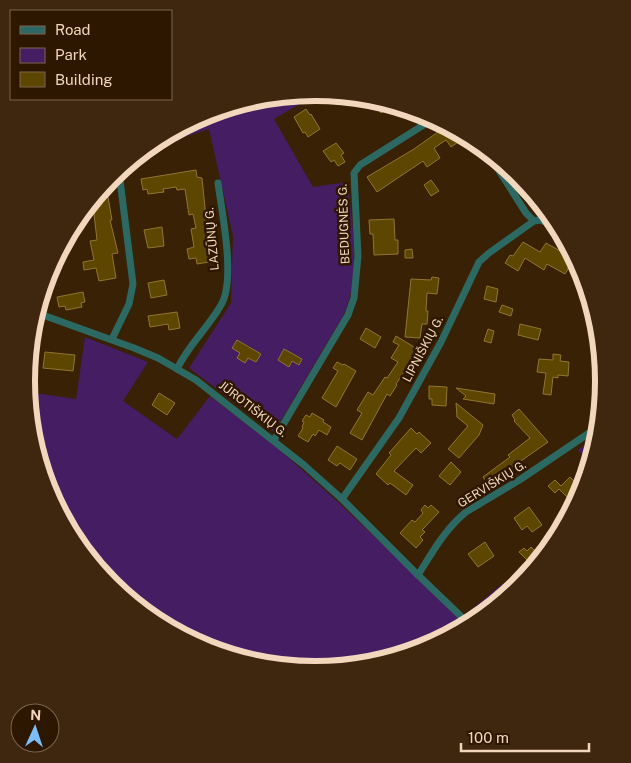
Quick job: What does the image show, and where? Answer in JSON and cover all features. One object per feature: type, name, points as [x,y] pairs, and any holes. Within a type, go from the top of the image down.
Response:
[{"type":"street","name":"BEDUGNĖS G.","points":[[274,440],[348,315],[354,298],[358,256],[354,173],[360,165],[426,123]]},
{"type":"street","points":[[500,171],[526,213],[534,220],[546,222]]},
{"type":"street","points":[[112,339],[129,304],[133,284],[119,181]]},
{"type":"street","name":"LAZŪNŲ G.","points":[[177,369],[193,342],[221,305],[224,295],[226,257],[218,183]]},
{"type":"street","name":"LIPNIŠKIŲ G.","points":[[342,499],[399,418],[440,342],[479,262],[534,220]]},
{"type":"street","name":"JŪROTIŠKIŲ G.","points":[[43,315],[112,339],[158,358],[196,380],[220,397],[274,440],[342,499],[464,619]]},
{"type":"street","name":"GERVIŠKIŲ G.","points":[[418,575],[455,521],[466,512],[563,452],[592,431]]},
{"type":"green space","points":[[304,102],[274,119],[313,187],[348,182],[354,250],[354,267],[349,300],[343,316],[274,432],[189,368],[231,303],[233,236],[209,129],[172,141],[208,122],[225,116],[261,106]]},
{"type":"green space","points":[[586,308],[591,327],[593,343]]},
{"type":"green space","points":[[85,337],[148,362],[123,401],[177,439],[210,396],[280,450],[337,501],[462,620],[440,633],[406,647],[352,660],[316,662],[261,657],[208,641],[175,624],[145,604],[117,580],[82,537],[56,489],[40,436],[36,393],[76,399]]},
{"type":"green space","points":[[589,442],[585,457],[578,450]]},
{"type":"green space","points":[[502,584],[508,585],[471,615],[468,616],[466,614]]},
{"type":"building","points":[[306,109],[320,129],[308,137],[305,132],[303,133],[294,117]]},
{"type":"building","points":[[440,130],[459,141],[451,147],[446,140],[434,148],[440,158],[427,167],[423,161],[377,192],[367,177],[414,149]]},
{"type":"building","points":[[336,143],[344,153],[341,155],[345,162],[338,166],[334,160],[331,162],[323,151]]},
{"type":"building","points":[[196,170],[197,177],[202,178],[210,251],[213,250],[215,261],[197,264],[196,258],[189,259],[187,249],[194,247],[191,229],[196,228],[193,214],[189,215],[185,189],[177,190],[176,187],[163,189],[164,192],[148,194],[147,189],[143,190],[141,179]]},
{"type":"building","points":[[431,180],[439,191],[431,196],[424,185]]},
{"type":"building","points":[[108,194],[112,220],[110,220],[118,253],[112,254],[116,278],[99,281],[96,268],[84,270],[83,262],[94,260],[90,241],[97,240],[94,210]]},
{"type":"building","points":[[394,219],[395,240],[398,240],[398,254],[374,255],[373,234],[370,234],[369,220]]},
{"type":"building","points":[[162,227],[164,246],[148,248],[144,230]]},
{"type":"building","points":[[523,242],[540,252],[546,243],[562,252],[563,250],[570,264],[565,274],[547,264],[544,270],[525,258],[518,271],[505,263],[510,255],[513,256]]},
{"type":"building","points":[[412,249],[413,258],[405,258],[405,250]]},
{"type":"building","points":[[432,277],[439,278],[437,294],[427,293],[427,324],[422,324],[420,338],[405,337],[411,279],[431,280]]},
{"type":"building","points":[[164,280],[167,295],[151,298],[148,283]]},
{"type":"building","points":[[487,286],[498,289],[496,302],[484,299]]},
{"type":"building","points":[[83,292],[85,302],[81,303],[82,307],[66,310],[65,306],[59,307],[57,297]]},
{"type":"building","points":[[502,305],[513,309],[511,316],[499,312]]},
{"type":"building","points":[[177,312],[180,328],[169,330],[168,324],[150,327],[148,316]]},
{"type":"building","points":[[520,324],[541,329],[538,340],[518,335]]},
{"type":"building","points":[[366,328],[381,337],[375,348],[360,339]]},
{"type":"building","points":[[488,329],[494,331],[491,343],[484,341]]},
{"type":"building","points":[[396,336],[419,350],[390,396],[387,394],[362,440],[350,433],[362,413],[357,410],[368,392],[373,395],[398,362],[391,358],[399,345],[393,342]]},
{"type":"building","points":[[237,340],[261,354],[256,362],[248,358],[245,363],[237,358],[240,353],[232,348]]},
{"type":"building","points":[[284,349],[302,359],[299,365],[292,361],[289,367],[278,360]]},
{"type":"building","points":[[45,352],[75,355],[73,371],[43,368]]},
{"type":"building","points":[[553,354],[561,355],[560,361],[569,362],[568,376],[558,375],[558,378],[553,377],[551,395],[543,394],[546,373],[537,372],[539,359],[553,360]]},
{"type":"building","points":[[337,362],[356,371],[336,407],[322,398],[338,371],[333,368]]},
{"type":"building","points":[[429,386],[447,387],[446,406],[432,405],[432,399],[429,399]]},
{"type":"building","points":[[456,388],[495,394],[494,404],[463,399],[466,396]]},
{"type":"building","points":[[159,393],[175,403],[167,415],[152,405]]},
{"type":"building","points":[[456,403],[483,425],[479,435],[459,458],[448,449],[468,426],[457,417]]},
{"type":"building","points":[[519,409],[548,442],[488,484],[483,477],[510,457],[508,455],[530,438],[514,421],[512,415]]},
{"type":"building","points":[[312,413],[331,427],[327,435],[319,430],[315,436],[313,434],[308,442],[298,436],[303,428],[304,422],[302,421],[306,415],[310,417]]},
{"type":"building","points":[[411,428],[417,434],[419,432],[431,443],[421,453],[416,448],[394,471],[413,485],[406,495],[390,483],[388,485],[376,474],[391,455],[389,453]]},
{"type":"building","points":[[337,446],[357,459],[350,470],[340,463],[337,466],[328,460]]},
{"type":"building","points":[[451,462],[461,472],[450,485],[439,476]]},
{"type":"building","points":[[570,477],[577,484],[570,500],[559,489],[555,493],[548,486],[555,480],[561,486]]},
{"type":"building","points":[[425,505],[428,508],[431,505],[439,512],[422,530],[425,532],[420,537],[423,540],[416,548],[400,533],[412,520],[415,522],[423,513],[421,510]]},
{"type":"building","points":[[529,507],[542,525],[532,532],[527,526],[522,530],[514,518]]},
{"type":"building","points":[[485,542],[494,556],[478,567],[468,554]]},
{"type":"building","points":[[531,547],[537,553],[529,562],[519,552],[524,548],[527,551]]}]
